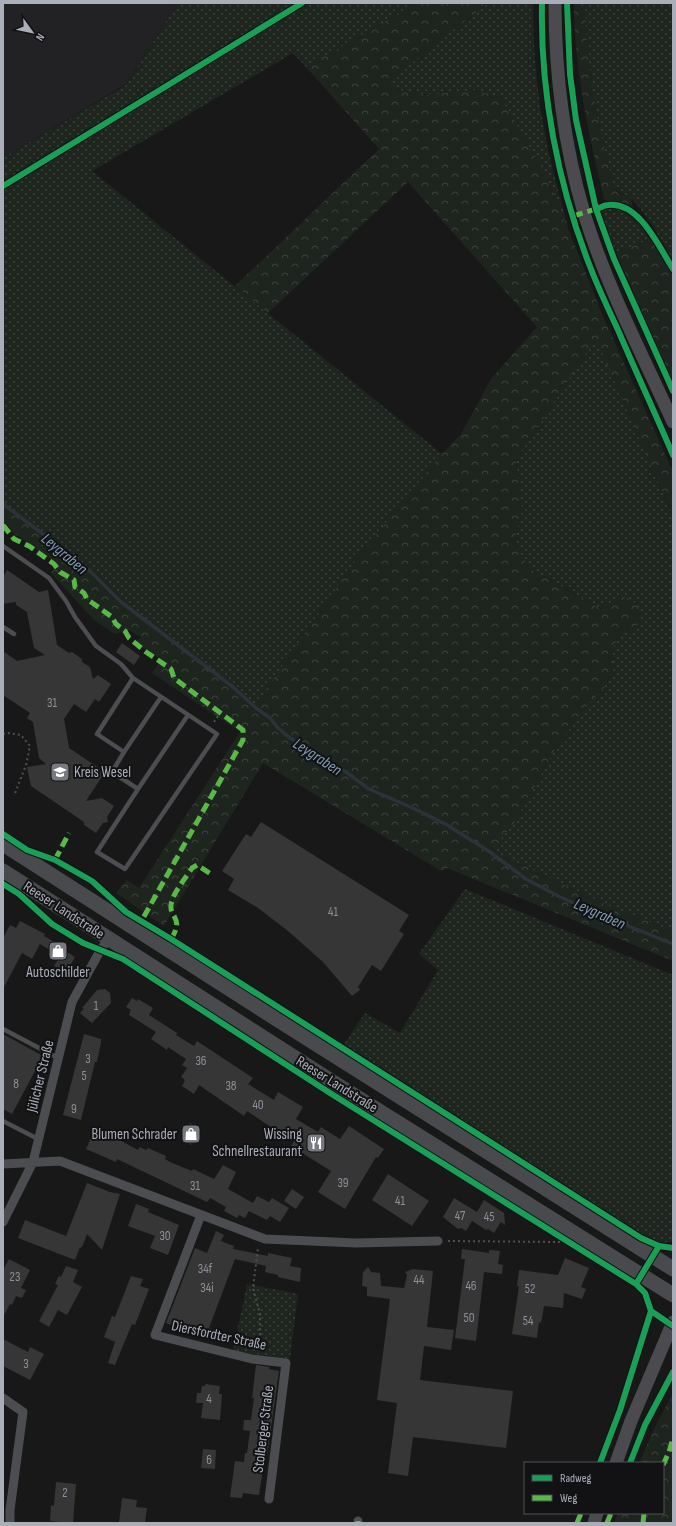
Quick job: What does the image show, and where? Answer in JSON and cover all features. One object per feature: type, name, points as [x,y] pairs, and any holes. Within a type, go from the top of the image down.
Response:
[{"type":"main road","name":"Reeser Landstraße","points":[[3,844],[278,1020],[673,1269]]},
{"type":"main road","name":"Reeser Landstraße","points":[[3,871],[343,1088],[673,1295]]},
{"type":"street","points":[[555,3],[557,75],[572,164],[584,213],[602,263],[620,306],[673,422]]},
{"type":"street","name":"Jülicher Straße","points":[[3,1222],[32,1162],[72,1002],[100,949],[109,939]]},
{"type":"street","points":[[3,1164],[60,1161],[265,1239],[356,1243],[438,1241]]},
{"type":"street","name":"Diersfordter Straße","points":[[200,1215],[155,1335],[257,1360],[286,1363]]},
{"type":"street","points":[[616,1462],[631,1421],[673,1322]]},
{"type":"street","name":"Stolberger Straße","points":[[269,1499],[286,1363]]},
{"type":"street","points":[[3,1398],[23,1412],[10,1510],[10,1523]]},
{"type":"lane","points":[[3,546],[49,578],[96,646],[121,664],[133,678],[161,697],[188,715],[216,734],[125,869],[97,852],[188,715]]},
{"type":"lane","points":[[3,627],[14,634]]},
{"type":"lane","points":[[124,752],[97,734],[133,678]]},
{"type":"lane","points":[[138,789],[112,772],[161,697]]},
{"type":"lane","points":[[3,1029],[58,1058]]},
{"type":"lane","points":[[3,1121],[38,1139]]},
{"type":"path","points":[[213,723],[220,713]]},
{"type":"path","points":[[3,734],[8,733],[21,735],[30,746],[26,765],[14,796]]},
{"type":"path","points":[[257,1360],[260,1339],[260,1314],[253,1288],[260,1237]]},
{"type":"path","points":[[438,1241],[568,1242]]},
{"type":"shaded area","points":[[3,3],[178,3],[126,84],[3,158]]},
{"type":"green space","points":[[178,3],[297,3],[3,183],[3,158],[126,85]]},
{"type":"green space","points":[[308,3],[417,3],[306,67],[293,53],[92,171],[442,454],[357,558],[254,708],[234,689],[121,603],[88,572],[58,547],[3,506],[3,189]]},
{"type":"green space","points":[[417,3],[488,3],[386,83],[398,90],[425,95],[474,90],[501,98],[542,167],[602,314],[673,472],[673,516],[596,339],[516,459],[522,511],[514,542],[529,568],[601,609],[620,596],[634,602],[643,614],[637,626],[628,632],[619,635],[613,648],[613,668],[604,688],[589,703],[555,749],[515,822],[491,850],[613,908],[673,931],[673,961],[447,868],[441,871],[263,763],[164,926],[116,893],[127,880],[139,888],[240,732],[152,673],[161,659],[135,643],[141,637],[129,630],[115,634],[94,620],[51,573],[58,564],[11,531],[8,525],[3,522],[3,506],[58,547],[88,572],[121,603],[234,689],[254,707],[357,558],[442,454],[461,434],[491,379],[537,327],[408,182],[268,313],[235,286],[379,149],[306,67]]},
{"type":"green space","points":[[488,3],[533,3],[536,66],[541,112],[552,167],[569,231],[542,167],[474,90],[440,94],[418,94],[397,89],[386,83]]},
{"type":"green space","points":[[574,3],[585,3],[587,49],[597,117],[614,188],[618,193],[631,198],[633,209],[626,205],[604,199],[583,102],[577,52]]},
{"type":"green space","points":[[585,3],[673,3],[673,260],[654,228],[638,206],[630,197],[614,188],[597,117],[587,49]]},
{"type":"green space","points":[[608,208],[624,211],[634,217],[650,239],[615,254],[601,216],[603,211]]},
{"type":"green space","points":[[650,239],[673,275],[673,385],[615,254]]},
{"type":"green space","points":[[596,338],[673,517],[673,931],[613,908],[491,850],[515,822],[555,749],[589,703],[604,688],[613,668],[613,648],[619,635],[630,631],[620,596],[602,609],[529,568],[514,542],[522,511],[516,459]]},
{"type":"green space","points":[[465,889],[673,975],[673,1241],[658,1244],[344,1044],[365,1013],[400,1033],[438,970],[419,954]]},
{"type":"green space","points":[[247,1284],[298,1294],[290,1359],[233,1351]]},
{"type":"green space","points":[[673,1393],[673,1523],[614,1523],[618,1514],[664,1514],[664,1462],[639,1462],[656,1425]]},
{"type":"building","points":[[7,570],[39,592],[48,590],[57,645],[69,653],[72,652],[82,659],[82,662],[90,667],[93,679],[98,675],[111,684],[99,702],[95,699],[86,712],[74,704],[64,719],[69,748],[105,772],[86,801],[102,798],[114,806],[107,817],[108,822],[103,823],[96,833],[84,825],[84,822],[31,786],[27,767],[46,764],[39,758],[33,722],[27,718],[30,713],[3,695],[3,651],[17,661],[45,655],[34,648],[27,612],[16,605],[16,602],[3,604],[3,577]]},
{"type":"building","points":[[122,643],[140,656],[134,665],[116,652]]},
{"type":"building","points":[[261,822],[409,915],[399,931],[404,934],[381,971],[372,965],[358,987],[360,990],[352,996],[323,962],[288,931],[258,908],[228,890],[234,879],[222,871],[246,834],[251,837]]},
{"type":"building","points":[[20,921],[45,934],[44,936],[65,948],[64,950],[75,957],[66,973],[54,966],[60,956],[40,944],[32,959],[22,953],[3,989],[3,938],[10,925],[16,928]]},
{"type":"building","points":[[105,989],[110,993],[111,1003],[92,1023],[80,1013],[84,1009],[82,1008],[97,990]]},
{"type":"building","points":[[132,998],[137,1001],[138,999],[153,1008],[149,1015],[177,1033],[176,1035],[194,1046],[197,1041],[253,1078],[248,1084],[274,1100],[278,1092],[303,1107],[296,1119],[318,1132],[321,1127],[340,1139],[349,1126],[384,1149],[378,1158],[376,1157],[345,1209],[318,1192],[331,1171],[291,1146],[297,1136],[279,1129],[277,1131],[247,1111],[244,1116],[199,1085],[194,1094],[182,1086],[185,1080],[181,1077],[187,1068],[182,1065],[186,1059],[168,1047],[167,1050],[151,1039],[156,1032],[129,1015],[131,1010],[126,1007]]},
{"type":"building","points":[[3,1034],[43,1056],[12,1114],[3,1109]]},
{"type":"building","points":[[84,1034],[101,1039],[101,1043],[81,1120],[63,1115]]},
{"type":"building","name":"Blumen Schrader","points":[[190,1123],[200,1129],[191,1145],[181,1139]]},
{"type":"building","points":[[95,1129],[100,1132],[101,1130],[138,1150],[140,1147],[146,1150],[148,1148],[166,1156],[165,1159],[170,1162],[192,1171],[193,1169],[214,1179],[223,1165],[236,1172],[228,1189],[253,1203],[257,1196],[269,1202],[272,1198],[289,1208],[280,1222],[270,1216],[267,1220],[249,1211],[245,1218],[239,1215],[237,1218],[224,1211],[226,1207],[210,1198],[207,1202],[117,1159],[116,1162],[86,1149]]},
{"type":"building","points":[[388,1174],[429,1201],[412,1226],[372,1200]]},
{"type":"building","points":[[87,1183],[110,1192],[120,1194],[102,1250],[87,1234],[75,1260],[18,1238],[25,1220],[66,1236]]},
{"type":"building","points":[[292,1189],[304,1197],[296,1209],[284,1201]]},
{"type":"building","points":[[454,1198],[477,1212],[484,1200],[504,1213],[505,1225],[501,1222],[494,1233],[472,1221],[466,1231],[461,1228],[458,1229],[443,1217]]},
{"type":"building","points":[[136,1204],[149,1209],[148,1212],[179,1225],[168,1255],[150,1248],[155,1236],[128,1226]]},
{"type":"building","points":[[216,1231],[224,1235],[221,1241],[234,1246],[233,1249],[268,1256],[268,1253],[292,1258],[290,1266],[301,1268],[300,1282],[278,1277],[278,1275],[265,1272],[266,1266],[235,1259],[209,1328],[219,1331],[215,1341],[166,1323],[195,1248],[207,1253]]},
{"type":"building","points":[[462,1249],[489,1253],[489,1250],[500,1251],[498,1264],[503,1265],[502,1274],[484,1272],[476,1341],[455,1338],[465,1259],[461,1259]]},
{"type":"building","points":[[565,1258],[589,1268],[581,1287],[586,1289],[582,1299],[564,1293],[563,1308],[544,1306],[541,1323],[539,1322],[537,1338],[512,1334],[519,1286],[517,1286],[519,1270],[558,1275]]},
{"type":"building","points":[[9,1259],[30,1270],[21,1288],[26,1290],[22,1298],[16,1296],[12,1305],[10,1304],[3,1317],[3,1270]]},
{"type":"building","points":[[66,1266],[78,1270],[73,1282],[82,1287],[67,1315],[58,1310],[49,1327],[39,1321],[58,1285],[55,1284],[59,1276],[61,1277]]},
{"type":"building","points":[[368,1267],[371,1272],[380,1273],[381,1286],[404,1288],[407,1275],[405,1272],[413,1269],[433,1271],[427,1327],[454,1330],[451,1350],[424,1346],[420,1380],[513,1391],[506,1448],[413,1437],[408,1476],[388,1473],[397,1403],[377,1400],[390,1299],[367,1296],[367,1287],[362,1286],[363,1272]]},
{"type":"building","points":[[131,1276],[143,1279],[140,1286],[149,1289],[135,1325],[132,1324],[115,1365],[108,1363],[115,1342],[104,1337],[112,1316],[115,1317]]},
{"type":"building","points":[[3,1339],[28,1352],[30,1347],[44,1354],[30,1380],[3,1366]]},
{"type":"building","points":[[256,1365],[269,1367],[269,1369],[279,1371],[267,1456],[265,1455],[259,1495],[243,1493],[242,1498],[230,1497],[235,1461],[244,1462],[245,1453],[247,1453],[250,1431],[243,1430],[244,1420],[251,1420]]},
{"type":"building","points":[[205,1384],[220,1386],[219,1394],[222,1394],[220,1420],[201,1418],[203,1403],[196,1403],[197,1393],[201,1393],[202,1386],[205,1386]]},
{"type":"building","points":[[203,1449],[216,1450],[215,1469],[201,1468]]},
{"type":"building","points":[[56,1482],[76,1484],[73,1523],[50,1521],[51,1505],[54,1506]]},
{"type":"building","points":[[122,1498],[137,1500],[136,1507],[147,1508],[145,1523],[119,1523]]},
{"type":"waterway","name":"Leygraben","points":[[3,504],[92,573],[121,602],[233,687],[256,708],[270,718],[278,728],[290,738],[346,772],[369,789],[447,825],[490,852],[526,879],[560,897],[673,944]]},
{"type":"marked path","points":[[573,216],[599,208]]},
{"type":"marked path","points":[[3,525],[14,539],[29,546],[54,564],[60,572],[74,580],[75,587],[84,593],[87,599],[112,617],[116,624],[125,631],[129,638],[171,669],[174,678],[243,730],[243,740],[142,920]]},
{"type":"marked path","points":[[55,860],[69,833]]},
{"type":"marked path","points":[[171,939],[177,926],[171,910],[173,897],[192,868],[197,865],[211,874]]},
{"type":"marked path","points":[[664,1463],[673,1438]]},
{"type":"marked path","points":[[577,1523],[581,1514]]},
{"type":"marked path","points":[[607,1523],[611,1514]]},
{"type":"marked path","points":[[643,1523],[644,1514]]},
{"type":"cycle path","points":[[3,186],[302,3]]},
{"type":"cycle path","points":[[542,3],[542,37],[548,104],[560,172],[569,205],[594,277],[673,455]]},
{"type":"cycle path","points":[[567,3],[570,74],[576,120],[596,209],[614,259],[673,391]]},
{"type":"cycle path","points":[[596,209],[608,205],[619,206],[629,210],[647,227],[673,269]]},
{"type":"cycle path","points":[[3,834],[27,850],[55,860],[92,881],[126,912],[171,939],[641,1238],[659,1246],[673,1248]]},
{"type":"cycle path","points":[[3,884],[19,894],[52,924],[83,943],[123,959],[330,1093],[636,1284]]},
{"type":"cycle path","points":[[659,1246],[636,1284],[645,1293],[651,1311],[673,1326]]},
{"type":"cycle path","points":[[600,1462],[620,1410],[651,1311]]},
{"type":"cycle path","points":[[630,1462],[645,1425],[673,1372]]},
{"type":"place","name":"Kreis Wesel","points":[[60,772]]},
{"type":"place","name":"Autoschilder","points":[[58,951]]},
{"type":"place","name":"Blumen Schrader","points":[[191,1134]]},
{"type":"place","name":"Wissing Schnellrestaurant","points":[[316,1143]]}]
